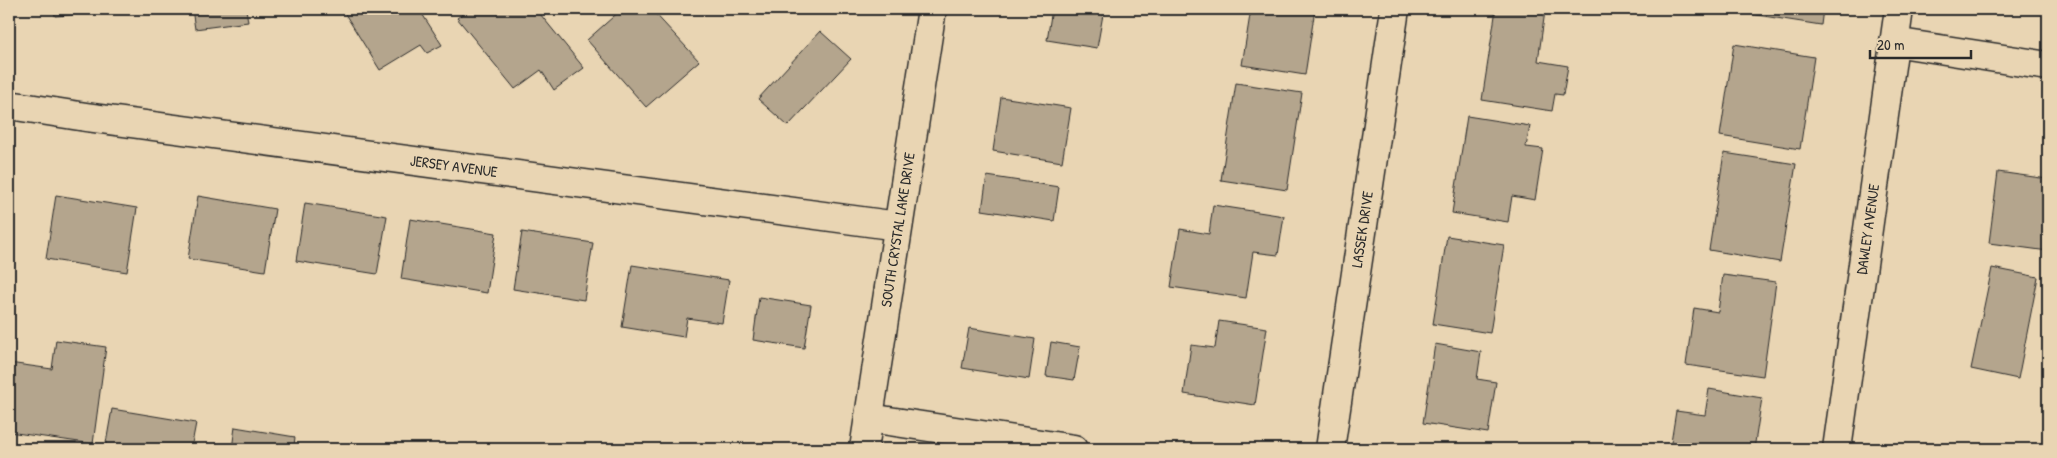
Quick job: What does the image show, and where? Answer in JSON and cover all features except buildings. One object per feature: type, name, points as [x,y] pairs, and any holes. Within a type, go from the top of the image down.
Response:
[{"type":"street","name":"SOUTH CRYSTAL LAKE DRIVE","points":[[864,449],[932,9]]},
{"type":"street","name":"LASSEK DRIVE","points":[[1330,449],[1396,9]]},
{"type":"street","name":"DAWLEY AVENUE","points":[[1836,449],[1899,9]]},
{"type":"street","points":[[1894,42],[2048,66]]},
{"type":"street","name":"JERSEY AVENUE","points":[[9,105],[86,117],[898,226]]},
{"type":"street","points":[[869,418],[1074,449]]}]
